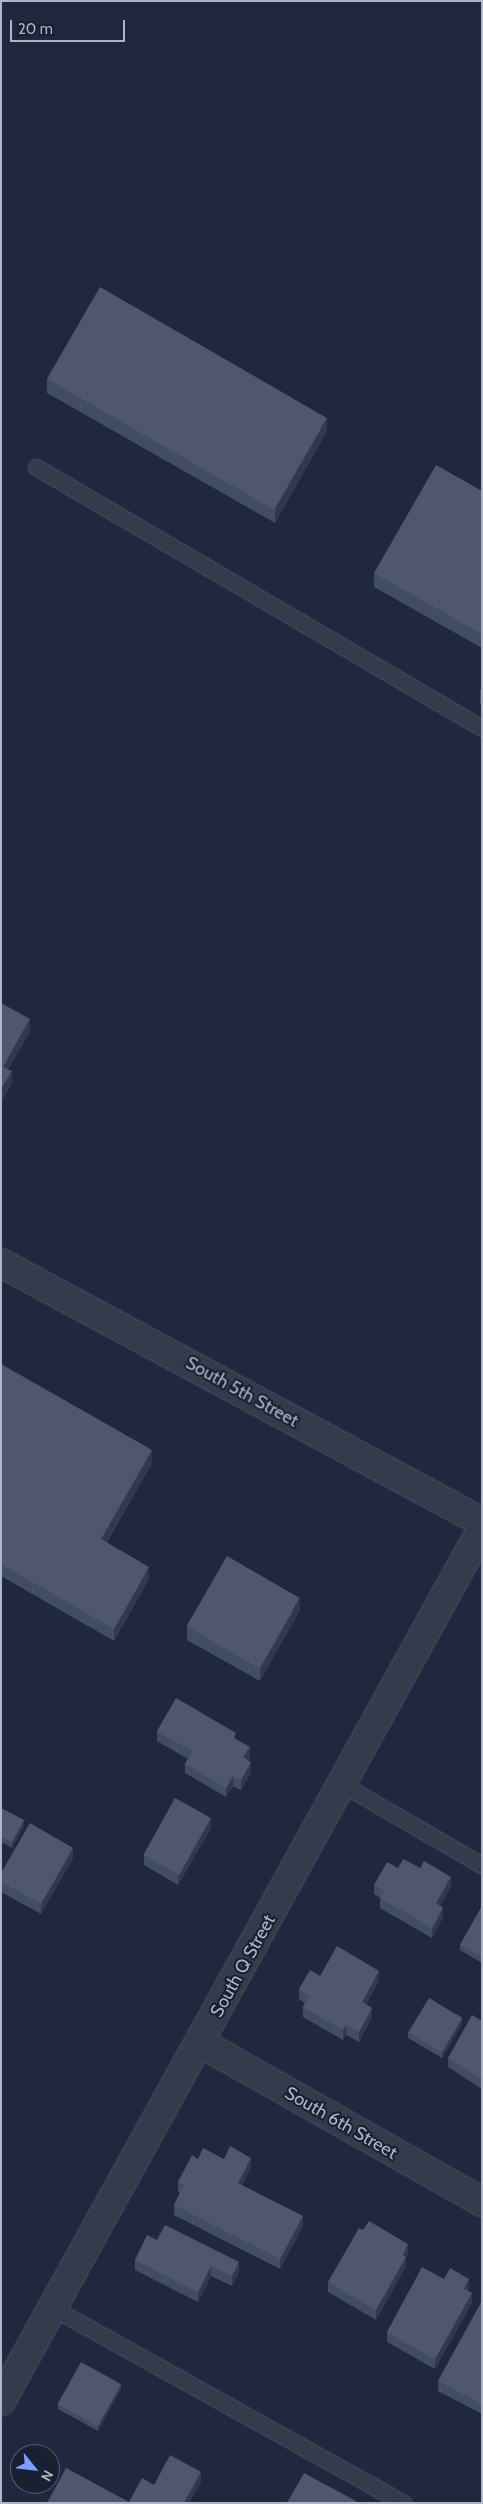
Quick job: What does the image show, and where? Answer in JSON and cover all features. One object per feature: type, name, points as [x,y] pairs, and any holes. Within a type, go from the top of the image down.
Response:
[{"type":"street","name":"South 5th Street","points":[[1,1263],[482,1522]]},
{"type":"street","name":"South Q Street","points":[[1,2401],[201,2043],[482,1529]]},
{"type":"street","name":"South 6th Street","points":[[201,2043],[482,2202]]},
{"type":"lane","points":[[36,467],[482,728]]},
{"type":"lane","points":[[342,1784],[482,1865]]},
{"type":"lane","points":[[53,2308],[402,2503]]},
{"type":"building","points":[[100,287],[327,418],[274,510],[47,379]]},
{"type":"building","points":[[436,465],[482,491],[482,634],[374,573]]},
{"type":"building","points":[[1,1003],[30,1019],[3,1067],[12,1071],[1,1089]]},
{"type":"building","points":[[1,1364],[152,1450],[101,1539],[149,1567],[114,1629],[1,1564]]},
{"type":"building","points":[[227,1556],[300,1598],[259,1668],[186,1626]]},
{"type":"building","points":[[176,1698],[236,1733],[234,1738],[250,1747],[243,1757],[251,1762],[241,1780],[233,1776],[226,1788],[185,1764],[192,1751],[157,1731]]},
{"type":"building","points":[[175,1798],[211,1818],[179,1875],[143,1855]]},
{"type":"building","points":[[1,1808],[24,1820],[12,1842],[1,1836]]},
{"type":"building","points":[[30,1823],[73,1848],[41,1904],[1,1882],[1,1873]]},
{"type":"building","points":[[403,1859],[420,1868],[424,1861],[451,1877],[436,1903],[443,1908],[432,1928],[380,1898],[385,1891],[374,1885],[387,1862],[398,1868]]},
{"type":"building","points":[[482,1906],[482,1957],[460,1945]]},
{"type":"building","points":[[337,1946],[379,1971],[362,2002],[372,2008],[359,2032],[346,2025],[343,2030],[303,2007],[309,1996],[299,1989],[310,1970],[320,1976]]},
{"type":"building","points":[[429,1998],[462,2018],[442,2052],[408,2032]]},
{"type":"building","points":[[472,2015],[482,2021],[482,2079],[448,2058]]},
{"type":"building","points":[[230,2146],[251,2158],[238,2183],[303,2216],[280,2259],[174,2205],[184,2185],[178,2182],[192,2155],[198,2159],[203,2148],[224,2159]]},
{"type":"building","points":[[369,2221],[408,2244],[403,2255],[406,2257],[376,2310],[328,2282],[359,2228],[363,2230]]},
{"type":"building","points":[[165,2225],[239,2262],[232,2276],[211,2266],[198,2292],[135,2260],[147,2235],[157,2240]]},
{"type":"building","points":[[422,2267],[444,2279],[450,2268],[469,2279],[464,2289],[472,2293],[435,2359],[387,2332]]},
{"type":"building","points":[[482,2301],[482,2404],[438,2381]]},
{"type":"building","points":[[81,2362],[121,2384],[98,2426],[58,2404]]},
{"type":"building","points":[[170,2455],[201,2472],[184,2503],[47,2503],[52,2494],[60,2494],[60,2479],[66,2468],[129,2502],[142,2478],[154,2485]]},
{"type":"building","points":[[304,2473],[356,2501],[355,2503],[287,2503]]}]
